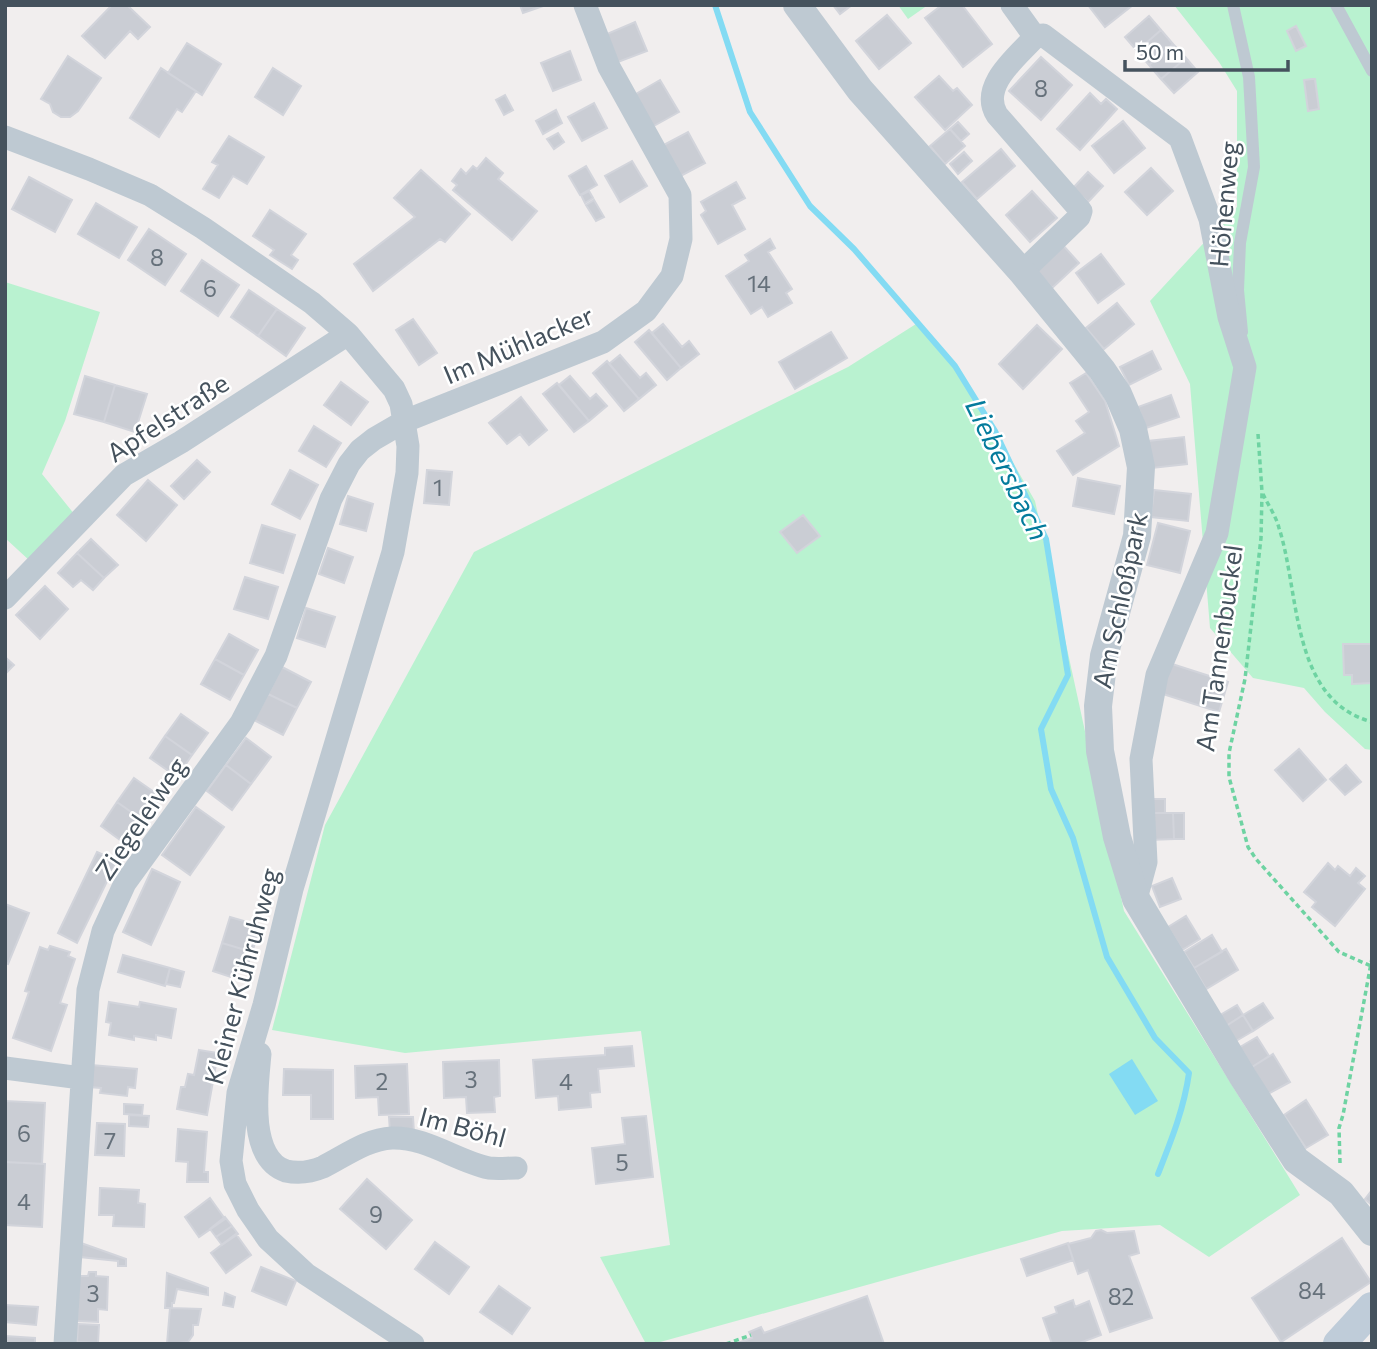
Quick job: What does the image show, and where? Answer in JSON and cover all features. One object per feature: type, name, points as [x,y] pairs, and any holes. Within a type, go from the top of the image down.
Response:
[{"type":"main road","points":[[1339,1344],[1372,1308]]},
{"type":"street","name":"Im Mühlacker","points":[[405,421],[603,342],[646,311],[672,276],[681,239],[680,195],[609,67],[585,5]]},
{"type":"street","name":"Am Schloßpark","points":[[797,5],[860,90],[1022,272],[1118,394],[1133,429],[1141,467],[1137,536],[1104,656],[1098,706],[1100,751],[1117,837],[1136,899],[1242,1077],[1296,1160],[1341,1193],[1372,1233]]},
{"type":"street","points":[[1012,5],[1035,37],[995,84],[992,93],[993,106],[1081,211],[1022,272]]},
{"type":"street","name":"Am Tannenbuckel","points":[[1035,37],[1046,36],[1180,138],[1210,219],[1229,317],[1245,367],[1217,533],[1157,675],[1141,759],[1146,862],[1136,899]]},
{"type":"street","name":"Kleiner Kühruhweg","points":[[5,137],[150,195],[202,228],[312,303],[348,334],[394,388],[405,421],[408,446],[407,473],[393,552],[292,889],[264,1005],[238,1094],[231,1161],[235,1184],[248,1210],[268,1239],[306,1274],[413,1344]]},
{"type":"street","name":"Apfelstraße","points":[[5,598],[124,475],[181,442],[348,334]]},
{"type":"street","name":"Ziegeleiweg","points":[[65,1344],[88,990],[103,931],[125,883],[241,723],[276,656],[331,499],[349,464],[360,450],[374,439],[405,421]]},
{"type":"street","name":"Im Böhl","points":[[264,1005],[257,1083],[260,1140],[268,1158],[280,1168],[296,1173],[313,1170],[364,1145],[394,1138],[424,1143],[490,1168],[516,1168]]},
{"type":"street","points":[[5,1068],[81,1077]]},
{"type":"lane","name":"Höhenweg","points":[[1233,5],[1249,78],[1254,167],[1240,243],[1238,290],[1245,367]]},
{"type":"lane","points":[[1336,5],[1372,71]]},
{"type":"path","name":"Am Tannenbuckel","points":[[1258,431],[1262,492],[1261,538],[1245,679],[1229,753],[1229,777],[1248,847],[1256,859],[1339,952],[1371,966]]},
{"type":"path","points":[[1262,492],[1279,526],[1304,649],[1315,678],[1342,706],[1372,722]]},
{"type":"path","points":[[1341,1193],[1339,1128],[1372,958]]},
{"type":"path","points":[[726,1344],[751,1335]]},
{"type":"green space","points":[[898,5],[928,5],[908,19]]},
{"type":"green space","points":[[1174,5],[1372,5],[1372,750],[1365,749],[1325,712],[1304,688],[1253,678],[1210,628],[1190,384],[1150,301],[1237,207],[1237,91],[1219,62]]},
{"type":"green space","points":[[5,282],[100,312],[65,421],[42,474],[75,515],[30,561],[5,538]]},
{"type":"green space","points":[[916,324],[970,387],[1035,501],[1124,911],[1300,1195],[1209,1257],[1160,1225],[1062,1231],[646,1344],[600,1257],[670,1245],[641,1031],[405,1053],[272,1030],[325,825],[474,552],[848,367]]},
{"type":"water","points":[[1132,1059],[1158,1101],[1135,1115],[1109,1074]]},
{"type":"building","points":[[112,5],[127,5],[150,27],[138,39],[130,31],[105,58],[82,36]]},
{"type":"building","points":[[520,5],[546,5],[523,13]]},
{"type":"building","points":[[833,5],[852,5],[840,14]]},
{"type":"building","points":[[942,5],[962,5],[992,44],[963,67],[925,18]]},
{"type":"building","points":[[1088,5],[1133,5],[1105,27]]},
{"type":"building","points":[[887,15],[911,43],[879,69],[856,41]]},
{"type":"building","points":[[1149,16],[1161,30],[1137,51],[1125,37]]},
{"type":"building","points":[[635,22],[647,51],[618,62],[607,34]]},
{"type":"building","points":[[1296,26],[1306,46],[1296,51],[1287,31]]},
{"type":"building","points":[[1161,30],[1173,44],[1149,65],[1137,51]]},
{"type":"building","points":[[187,43],[221,64],[202,95],[168,73]]},
{"type":"building","points":[[1173,44],[1186,58],[1161,79],[1149,65]]},
{"type":"building","points":[[570,51],[581,80],[553,91],[541,63]]},
{"type":"building","points":[[68,56],[101,78],[78,111],[70,117],[61,117],[53,112],[50,104],[41,99]]},
{"type":"building","points":[[1041,57],[1072,85],[1041,120],[1009,91]]},
{"type":"building","points":[[1186,58],[1198,72],[1174,93],[1161,79]]},
{"type":"building","points":[[161,68],[196,91],[182,112],[177,109],[159,137],[130,118]]},
{"type":"building","points":[[273,68],[301,86],[283,115],[255,97]]},
{"type":"building","points":[[939,76],[953,91],[957,88],[972,105],[945,130],[915,97]]},
{"type":"building","points":[[1315,79],[1319,109],[1308,111],[1304,80]]},
{"type":"building","points":[[660,80],[679,112],[652,127],[634,95]]},
{"type":"building","points":[[1090,93],[1101,104],[1106,99],[1117,109],[1080,150],[1057,129]]},
{"type":"building","points":[[505,95],[513,110],[504,115],[496,100]]},
{"type":"building","points":[[594,103],[607,128],[582,141],[568,117]]},
{"type":"building","points":[[556,110],[562,123],[543,134],[536,121]]},
{"type":"building","points":[[1123,121],[1145,148],[1114,173],[1092,146]]},
{"type":"building","points":[[958,122],[969,134],[961,141],[950,129]]},
{"type":"building","points":[[950,129],[965,146],[945,164],[930,146]]},
{"type":"building","points":[[688,132],[705,163],[677,178],[660,147]]},
{"type":"building","points":[[558,133],[564,142],[554,149],[547,139]]},
{"type":"building","points":[[229,136],[264,157],[247,184],[233,176],[219,198],[203,189],[218,165],[212,162]]},
{"type":"building","points":[[1001,149],[1015,166],[977,199],[962,182]]},
{"type":"building","points":[[964,152],[972,161],[958,174],[950,164]]},
{"type":"building","points":[[486,158],[503,173],[498,179],[537,211],[512,240],[453,190],[457,185],[452,181],[461,169],[466,174],[473,166],[477,169]]},
{"type":"building","points":[[632,161],[647,186],[620,202],[605,176]]},
{"type":"building","points":[[586,166],[597,185],[580,195],[569,176]]},
{"type":"building","points":[[1151,168],[1173,191],[1147,215],[1125,192]]},
{"type":"building","points":[[421,170],[470,214],[445,242],[440,239],[373,291],[354,264],[415,217],[394,198]]},
{"type":"building","points":[[1088,172],[1103,186],[1088,202],[1073,188]]},
{"type":"building","points":[[29,177],[72,200],[55,232],[12,209]]},
{"type":"building","points":[[736,182],[745,198],[732,205],[745,229],[718,244],[701,215],[706,211],[701,202]]},
{"type":"building","points":[[589,191],[593,198],[585,203],[581,195]]},
{"type":"building","points":[[1032,191],[1057,218],[1030,242],[1006,215]]},
{"type":"building","points":[[594,200],[604,217],[596,221],[586,205]]},
{"type":"building","points":[[96,203],[137,227],[119,258],[78,234]]},
{"type":"building","points":[[270,210],[306,234],[291,255],[298,260],[292,269],[270,255],[274,250],[253,236]]},
{"type":"building","points":[[149,229],[186,254],[165,285],[128,260]]},
{"type":"building","points":[[770,239],[775,248],[768,252],[792,289],[786,293],[792,303],[768,317],[762,307],[751,314],[726,276],[749,261],[745,255]]},
{"type":"building","points":[[1061,243],[1079,263],[1052,288],[1034,268]]},
{"type":"building","points":[[1101,254],[1124,284],[1098,303],[1076,273]]},
{"type":"building","points":[[202,260],[239,285],[218,316],[181,291]]},
{"type":"building","points":[[249,290],[277,309],[258,336],[231,317]]},
{"type":"building","points":[[1117,303],[1134,324],[1104,349],[1086,328]]},
{"type":"building","points":[[277,309],[305,328],[286,356],[258,336]]},
{"type":"building","points":[[413,319],[437,353],[419,365],[396,330]]},
{"type":"building","points":[[663,324],[682,347],[689,341],[699,354],[681,368],[652,333]]},
{"type":"building","points":[[1037,325],[1062,349],[1023,389],[999,364]]},
{"type":"building","points":[[649,330],[681,368],[667,380],[635,342]]},
{"type":"building","points":[[831,332],[847,358],[795,389],[779,362]]},
{"type":"building","points":[[1152,351],[1161,369],[1129,385],[1120,367]]},
{"type":"building","points":[[620,355],[640,378],[646,373],[656,385],[639,399],[609,364]]},
{"type":"building","points":[[607,361],[639,399],[624,411],[593,373]]},
{"type":"building","points":[[1086,373],[1105,401],[1119,446],[1073,475],[1057,451],[1085,433],[1076,421],[1089,412],[1070,383]]},
{"type":"building","points":[[85,376],[115,385],[104,422],[74,414]]},
{"type":"building","points":[[570,376],[590,399],[596,394],[607,406],[589,421],[559,385]]},
{"type":"building","points":[[341,382],[368,402],[351,425],[324,405]]},
{"type":"building","points":[[557,383],[589,421],[574,432],[543,394]]},
{"type":"building","points":[[115,385],[147,394],[135,432],[104,422]]},
{"type":"building","points":[[1171,395],[1179,417],[1146,428],[1138,407]]},
{"type":"building","points":[[521,397],[547,430],[529,445],[520,434],[507,444],[489,423]]},
{"type":"building","points":[[314,426],[341,443],[326,467],[299,451]]},
{"type":"building","points":[[1184,437],[1187,464],[1152,468],[1148,441]]},
{"type":"building","points":[[197,460],[210,472],[184,499],[171,486]]},
{"type":"building","points":[[290,470],[318,485],[300,519],[272,504]]},
{"type":"building","points":[[427,470],[452,472],[449,505],[424,503]]},
{"type":"building","points":[[1078,478],[1120,486],[1114,514],[1073,506]]},
{"type":"building","points":[[148,480],[177,505],[146,541],[117,515]]},
{"type":"building","points":[[1154,490],[1191,494],[1188,521],[1151,517]]},
{"type":"building","points":[[348,496],[373,504],[366,531],[340,524]]},
{"type":"building","points":[[803,515],[820,536],[797,553],[780,532]]},
{"type":"building","points":[[1158,523],[1190,531],[1180,573],[1147,565]]},
{"type":"building","points":[[262,525],[295,535],[283,573],[250,563]]},
{"type":"building","points":[[91,539],[118,565],[104,578],[77,553]]},
{"type":"building","points":[[328,548],[353,557],[344,583],[319,574]]},
{"type":"building","points":[[77,553],[104,578],[93,590],[81,580],[73,587],[58,573]]},
{"type":"building","points":[[245,577],[278,587],[268,619],[234,609]]},
{"type":"building","points":[[45,586],[68,609],[40,639],[16,615]]},
{"type":"building","points":[[306,608],[335,617],[325,647],[297,638]]},
{"type":"building","points":[[229,634],[258,650],[244,675],[215,659]]},
{"type":"building","points":[[1343,644],[1372,644],[1372,683],[1352,684],[1352,675],[1344,675]]},
{"type":"building","points":[[5,657],[14,665],[5,674]]},
{"type":"building","points":[[215,659],[244,675],[230,700],[201,684]]},
{"type":"building","points":[[1169,663],[1228,682],[1219,712],[1160,693]]},
{"type":"building","points":[[282,667],[311,682],[297,708],[268,694]]},
{"type":"building","points":[[268,694],[297,708],[283,735],[254,720]]},
{"type":"building","points":[[181,714],[208,733],[192,755],[165,736]]},
{"type":"building","points":[[165,736],[192,755],[177,777],[150,758]]},
{"type":"building","points":[[246,738],[271,757],[251,784],[226,765]]},
{"type":"building","points":[[1299,749],[1326,780],[1303,801],[1275,770]]},
{"type":"building","points":[[226,765],[251,784],[232,810],[207,791]]},
{"type":"building","points":[[1346,765],[1361,782],[1345,795],[1330,779]]},
{"type":"building","points":[[134,778],[161,797],[144,821],[117,802]]},
{"type":"building","points":[[1149,799],[1165,799],[1165,813],[1149,813]]},
{"type":"building","points":[[117,802],[144,821],[127,845],[101,826]]},
{"type":"building","points":[[196,807],[224,827],[190,875],[162,855]]},
{"type":"building","points":[[1149,813],[1173,813],[1174,839],[1149,840]]},
{"type":"building","points":[[1173,813],[1184,813],[1184,839],[1174,839]]},
{"type":"building","points":[[97,852],[117,861],[77,943],[58,933]]},
{"type":"building","points":[[1328,863],[1335,870],[1338,866],[1350,876],[1356,868],[1365,876],[1358,883],[1365,889],[1335,926],[1312,907],[1316,902],[1304,892]]},
{"type":"building","points":[[152,869],[180,882],[151,945],[123,932]]},
{"type":"building","points":[[1172,878],[1181,899],[1160,907],[1152,886]]},
{"type":"building","points":[[5,904],[29,913],[8,964],[5,963]]},
{"type":"building","points":[[1186,916],[1200,939],[1182,950],[1168,927]]},
{"type":"building","points":[[230,917],[261,926],[252,952],[222,943]]},
{"type":"building","points":[[1212,935],[1222,952],[1194,968],[1184,952]]},
{"type":"building","points":[[222,943],[252,952],[246,971],[237,968],[234,978],[213,971]]},
{"type":"building","points":[[50,946],[70,952],[68,956],[75,959],[60,1003],[67,1005],[51,1051],[13,1038],[29,992],[25,991],[40,947],[48,950]]},
{"type":"building","points":[[1226,949],[1238,970],[1206,989],[1194,968]]},
{"type":"building","points":[[123,955],[170,968],[165,986],[118,972]]},
{"type":"building","points":[[170,968],[184,972],[180,987],[166,984]]},
{"type":"building","points":[[109,1002],[139,1007],[140,1002],[176,1009],[171,1038],[156,1035],[156,1040],[134,1036],[134,1040],[109,1035],[111,1023],[106,1022]]},
{"type":"building","points":[[1263,1003],[1273,1018],[1253,1031],[1243,1015]]},
{"type":"building","points":[[1237,1005],[1243,1015],[1226,1026],[1220,1015]]},
{"type":"building","points":[[1243,1015],[1253,1031],[1236,1041],[1226,1026]]},
{"type":"building","points":[[1257,1037],[1269,1056],[1252,1067],[1240,1047]]},
{"type":"building","points":[[632,1046],[634,1066],[598,1069],[600,1092],[590,1093],[591,1107],[559,1110],[558,1096],[536,1098],[533,1060],[605,1055],[605,1048]]},
{"type":"building","points":[[199,1050],[218,1053],[207,1115],[177,1109],[181,1087],[185,1087],[188,1074],[194,1075]]},
{"type":"building","points":[[1273,1054],[1290,1082],[1268,1094],[1252,1067]]},
{"type":"building","points":[[499,1060],[500,1096],[494,1097],[495,1112],[467,1113],[466,1097],[444,1098],[443,1062]]},
{"type":"building","points":[[407,1064],[409,1114],[379,1115],[378,1097],[356,1098],[355,1066]]},
{"type":"building","points":[[91,1065],[137,1069],[135,1088],[128,1087],[127,1096],[100,1093],[101,1088],[89,1087]]},
{"type":"building","points":[[284,1069],[333,1070],[333,1119],[311,1119],[311,1095],[283,1095]]},
{"type":"building","points":[[1306,1100],[1328,1135],[1306,1148],[1284,1115]]},
{"type":"building","points":[[5,1101],[45,1103],[42,1164],[5,1162]]},
{"type":"building","points":[[124,1104],[143,1105],[142,1115],[124,1114]]},
{"type":"building","points":[[129,1115],[149,1116],[148,1127],[129,1126]]},
{"type":"building","points":[[646,1116],[653,1177],[596,1184],[592,1148],[625,1144],[622,1118]]},
{"type":"building","points":[[389,1117],[413,1117],[414,1132],[390,1132]]},
{"type":"building","points":[[97,1123],[125,1124],[124,1156],[95,1155]]},
{"type":"building","points":[[178,1129],[207,1132],[204,1172],[208,1172],[208,1182],[187,1182],[188,1162],[176,1161]]},
{"type":"building","points":[[6,1162],[45,1164],[42,1227],[5,1225]]},
{"type":"building","points":[[367,1179],[412,1220],[386,1249],[340,1209]]},
{"type":"building","points":[[100,1188],[139,1190],[138,1203],[145,1204],[144,1227],[113,1226],[114,1215],[99,1215]]},
{"type":"building","points":[[1372,1190],[1372,1205],[1365,1199]]},
{"type":"building","points":[[210,1198],[225,1219],[199,1237],[185,1217]]},
{"type":"building","points":[[225,1217],[232,1226],[216,1237],[210,1229]]},
{"type":"building","points":[[232,1226],[238,1234],[222,1245],[216,1237]]},
{"type":"building","points":[[1096,1231],[1107,1233],[1134,1231],[1139,1253],[1129,1256],[1152,1318],[1110,1332],[1088,1270],[1078,1274],[1068,1244],[1091,1238]]},
{"type":"building","points":[[236,1234],[251,1255],[226,1273],[211,1253]]},
{"type":"building","points":[[1342,1238],[1371,1282],[1281,1342],[1252,1298]]},
{"type":"building","points":[[435,1242],[469,1267],[449,1294],[415,1269]]},
{"type":"building","points":[[81,1243],[126,1259],[126,1266],[118,1266],[118,1261],[80,1257]]},
{"type":"building","points":[[1068,1243],[1073,1260],[1027,1276],[1021,1259]]},
{"type":"building","points":[[261,1267],[296,1281],[286,1305],[252,1291]]},
{"type":"building","points":[[89,1272],[108,1277],[107,1310],[98,1309],[98,1322],[77,1321],[79,1276],[88,1276]]},
{"type":"building","points":[[167,1273],[208,1288],[208,1295],[177,1289],[172,1308],[165,1308]]},
{"type":"building","points":[[499,1286],[530,1308],[512,1334],[480,1312]]},
{"type":"building","points":[[225,1293],[235,1297],[233,1307],[223,1305]]},
{"type":"building","points":[[867,1296],[884,1344],[735,1344],[752,1338],[749,1332],[761,1327],[764,1333]]},
{"type":"building","points":[[1073,1300],[1075,1307],[1089,1301],[1101,1335],[1077,1344],[1052,1344],[1043,1318],[1057,1313],[1055,1307]]},
{"type":"building","points":[[5,1305],[38,1307],[36,1325],[5,1322]]},
{"type":"building","points":[[170,1308],[201,1309],[198,1325],[193,1325],[193,1335],[188,1342],[167,1344]]},
{"type":"building","points":[[78,1324],[99,1325],[98,1343],[77,1342]]},
{"type":"building","points":[[5,1336],[35,1338],[35,1344],[5,1344]]},
{"type":"waterway","name":"Liebersbach","points":[[715,5],[750,112],[810,206],[854,249],[955,366],[995,431],[1046,539],[1068,675],[1041,729],[1051,789],[1073,838],[1107,957],[1155,1038],[1189,1073],[1180,1112],[1158,1174]]}]
